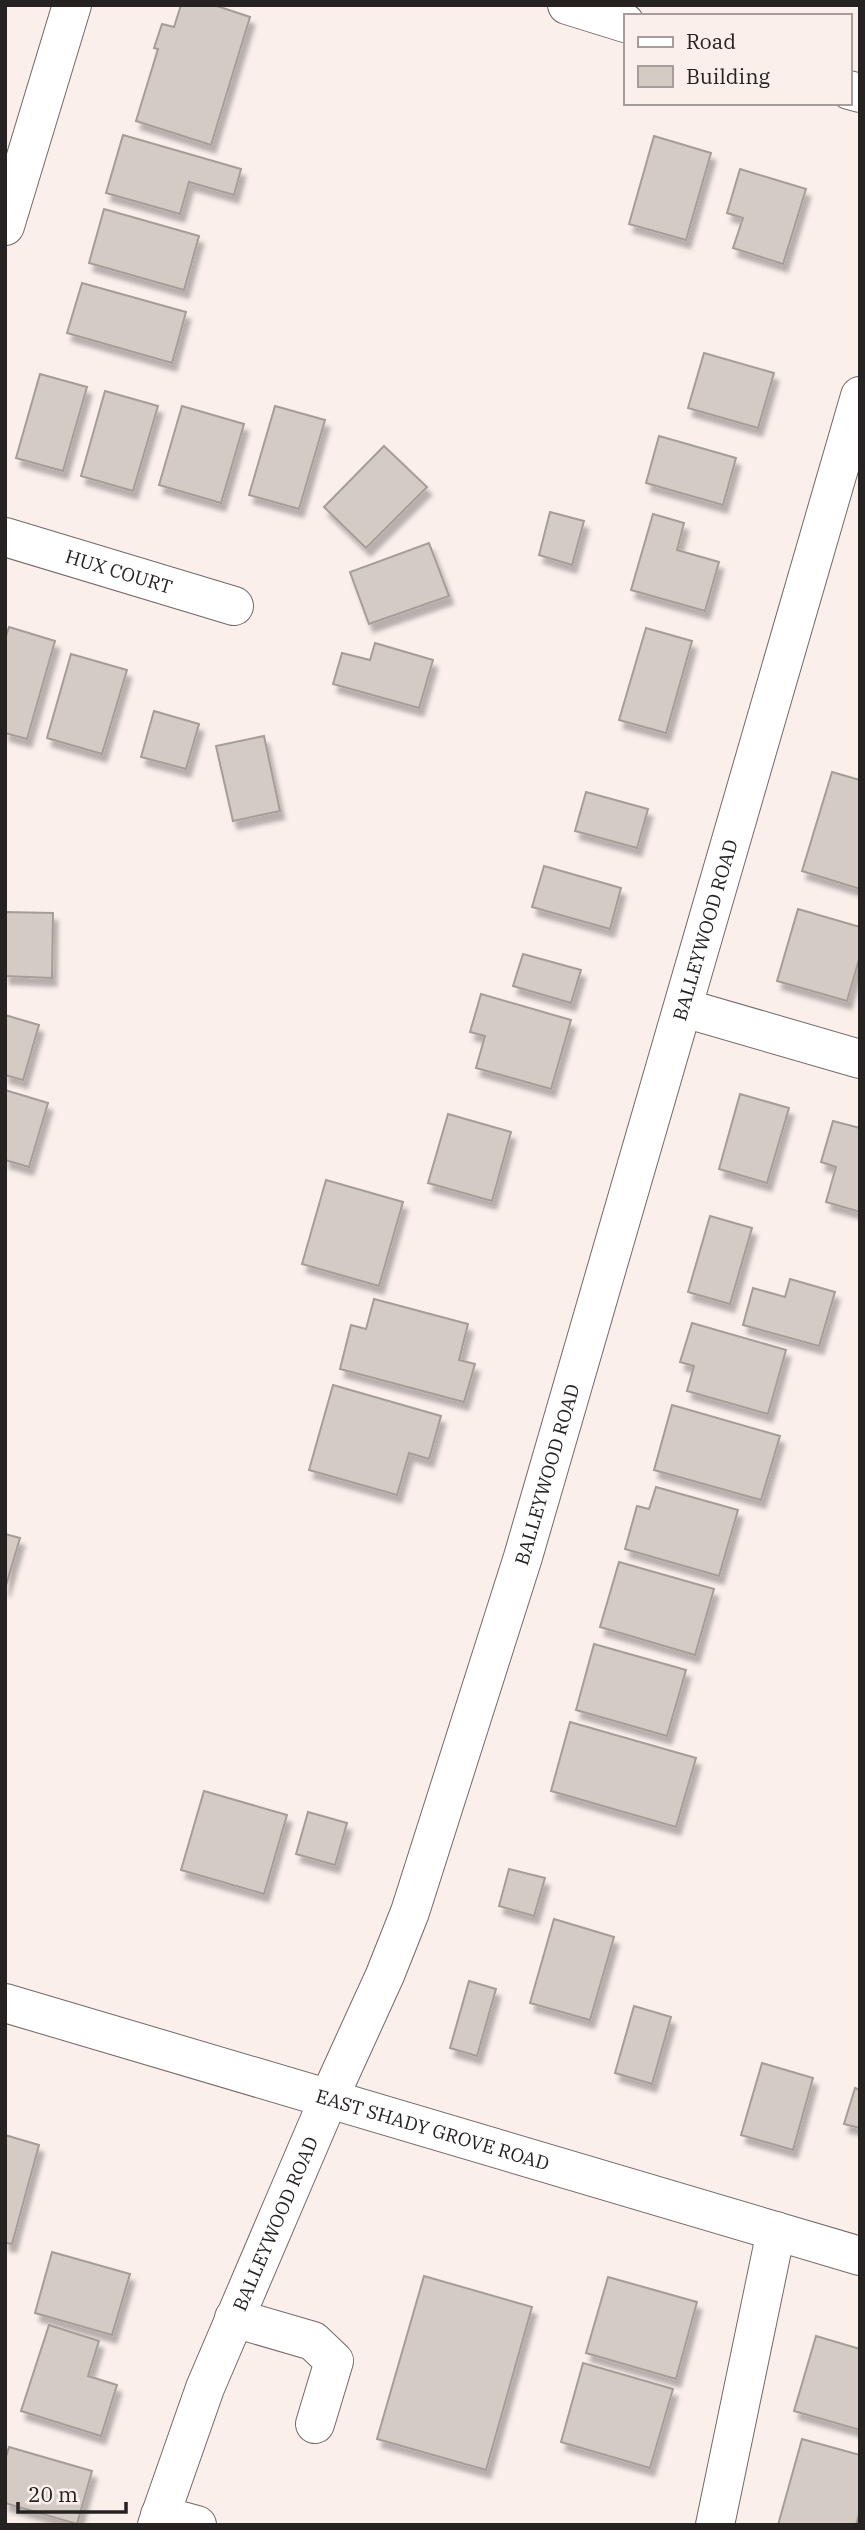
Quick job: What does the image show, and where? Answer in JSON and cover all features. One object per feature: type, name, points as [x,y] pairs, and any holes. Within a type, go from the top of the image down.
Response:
[{"type":"street","points":[[5,226],[72,5]]},
{"type":"street","points":[[567,5],[624,23]]},
{"type":"street","name":"BALLEYWOOD ROAD","points":[[159,2520],[205,2388],[410,1912],[523,1557],[860,396]]},
{"type":"street","name":"HUX COURT","points":[[5,537],[234,606]]},
{"type":"street","points":[[684,1008],[860,1059]]},
{"type":"street","name":"EAST SHADY GROVE ROAD","points":[[5,2003],[860,2256]]},
{"type":"street","points":[[715,2525],[776,2231]]},
{"type":"street","points":[[234,2318],[313,2341],[334,2361],[315,2424]]},
{"type":"street","points":[[159,2520],[197,2525]]},
{"type":"building","points":[[181,5],[214,5],[250,17],[211,145],[136,121],[158,49],[154,48],[162,24],[174,27]]},
{"type":"building","points":[[123,135],[241,169],[234,195],[189,182],[180,214],[106,193]]},
{"type":"building","points":[[654,136],[711,153],[686,240],[629,224]]},
{"type":"building","points":[[740,169],[806,189],[783,264],[733,248],[743,218],[727,213]]},
{"type":"building","points":[[104,209],[199,236],[184,290],[89,263]]},
{"type":"building","points":[[82,283],[186,312],[172,363],[67,333]]},
{"type":"building","points":[[704,353],[774,373],[758,428],[688,408]]},
{"type":"building","points":[[40,374],[87,387],[63,471],[16,458]]},
{"type":"building","points":[[105,391],[158,406],[133,491],[81,476]]},
{"type":"building","points":[[182,406],[244,424],[221,503],[159,485]]},
{"type":"building","points":[[275,406],[325,420],[299,509],[249,495]]},
{"type":"building","points":[[659,436],[736,458],[723,505],[646,483]]},
{"type":"building","points":[[384,446],[427,487],[366,548],[324,507]]},
{"type":"building","points":[[550,512],[584,521],[572,565],[539,555]]},
{"type":"building","points":[[653,514],[684,523],[677,550],[719,562],[705,611],[631,590]]},
{"type":"building","points":[[429,543],[449,596],[369,624],[350,572]]},
{"type":"building","points":[[9,627],[55,641],[27,739],[5,733],[5,639]]},
{"type":"building","points":[[646,628],[692,641],[666,733],[619,720]]},
{"type":"building","points":[[375,643],[433,660],[419,708],[333,684],[342,653],[370,660]]},
{"type":"building","points":[[71,654],[127,670],[102,754],[47,738]]},
{"type":"building","points":[[154,711],[199,724],[186,769],[141,757]]},
{"type":"building","points":[[264,736],[280,811],[233,821],[216,746]]},
{"type":"building","points":[[832,772],[860,780],[860,889],[802,871]]},
{"type":"building","points":[[586,792],[648,809],[637,848],[575,831]]},
{"type":"building","points":[[544,866],[621,888],[610,929],[532,907]]},
{"type":"building","points":[[798,909],[860,927],[860,956],[847,1001],[777,981]]},
{"type":"building","points":[[5,912],[53,913],[52,978],[5,976]]},
{"type":"building","points":[[523,954],[581,970],[571,1003],[513,986]]},
{"type":"building","points":[[481,994],[571,1020],[551,1089],[476,1068],[485,1036],[470,1032]]},
{"type":"building","points":[[5,1015],[39,1025],[23,1080],[5,1075]]},
{"type":"building","points":[[5,1090],[48,1103],[29,1167],[5,1160]]},
{"type":"building","points":[[740,1094],[789,1108],[767,1183],[719,1169]]},
{"type":"building","points":[[448,1114],[511,1132],[492,1201],[428,1183]]},
{"type":"building","points":[[833,1121],[860,1128],[860,1212],[826,1202],[836,1167],[821,1162]]},
{"type":"building","points":[[326,1180],[403,1202],[379,1286],[302,1264]]},
{"type":"building","points":[[710,1216],[752,1228],[730,1304],[688,1292]]},
{"type":"building","points":[[790,1279],[835,1292],[819,1346],[743,1325],[753,1288],[785,1297]]},
{"type":"building","points":[[374,1299],[468,1324],[459,1360],[475,1364],[464,1402],[340,1369],[351,1325],[366,1329]]},
{"type":"building","points":[[692,1323],[786,1350],[768,1414],[687,1391],[694,1366],[680,1362]]},
{"type":"building","points":[[333,1385],[441,1416],[429,1459],[409,1453],[397,1495],[309,1470]]},
{"type":"building","points":[[672,1405],[780,1436],[761,1500],[654,1470]]},
{"type":"building","points":[[656,1487],[738,1510],[719,1576],[625,1549],[637,1506],[649,1509]]},
{"type":"building","points":[[5,1534],[20,1538],[5,1589]]},
{"type":"building","points":[[619,1562],[714,1589],[695,1655],[600,1627]]},
{"type":"building","points":[[594,1644],[686,1670],[667,1736],[576,1710]]},
{"type":"building","points":[[570,1722],[696,1758],[676,1827],[551,1791]]},
{"type":"building","points":[[204,1791],[287,1815],[264,1894],[181,1870]]},
{"type":"building","points":[[308,1812],[347,1823],[335,1865],[296,1854]]},
{"type":"building","points":[[509,1869],[545,1878],[534,1916],[499,1906]]},
{"type":"building","points":[[554,1919],[614,1937],[590,2020],[530,2003]]},
{"type":"building","points":[[469,1981],[496,1989],[477,2056],[450,2048]]},
{"type":"building","points":[[634,2006],[671,2017],[652,2084],[615,2073]]},
{"type":"building","points":[[762,2063],[813,2078],[793,2150],[741,2135]]},
{"type":"building","points":[[855,2088],[860,2090],[860,2128],[844,2124]]},
{"type":"building","points":[[5,2135],[39,2145],[12,2244],[5,2243]]},
{"type":"building","points":[[52,2252],[130,2274],[112,2335],[35,2313]]},
{"type":"building","points":[[424,2276],[532,2307],[486,2470],[377,2439]]},
{"type":"building","points":[[608,2277],[697,2302],[676,2379],[586,2353]]},
{"type":"building","points":[[49,2325],[99,2341],[88,2376],[117,2385],[101,2436],[21,2411]]},
{"type":"building","points":[[816,2336],[860,2349],[860,2430],[794,2411]]},
{"type":"building","points":[[583,2363],[673,2389],[650,2468],[561,2442]]},
{"type":"building","points":[[802,2439],[860,2455],[860,2511],[856,2525],[778,2525]]},
{"type":"building","points":[[9,2447],[92,2471],[77,2524],[5,2503],[5,2460]]}]
